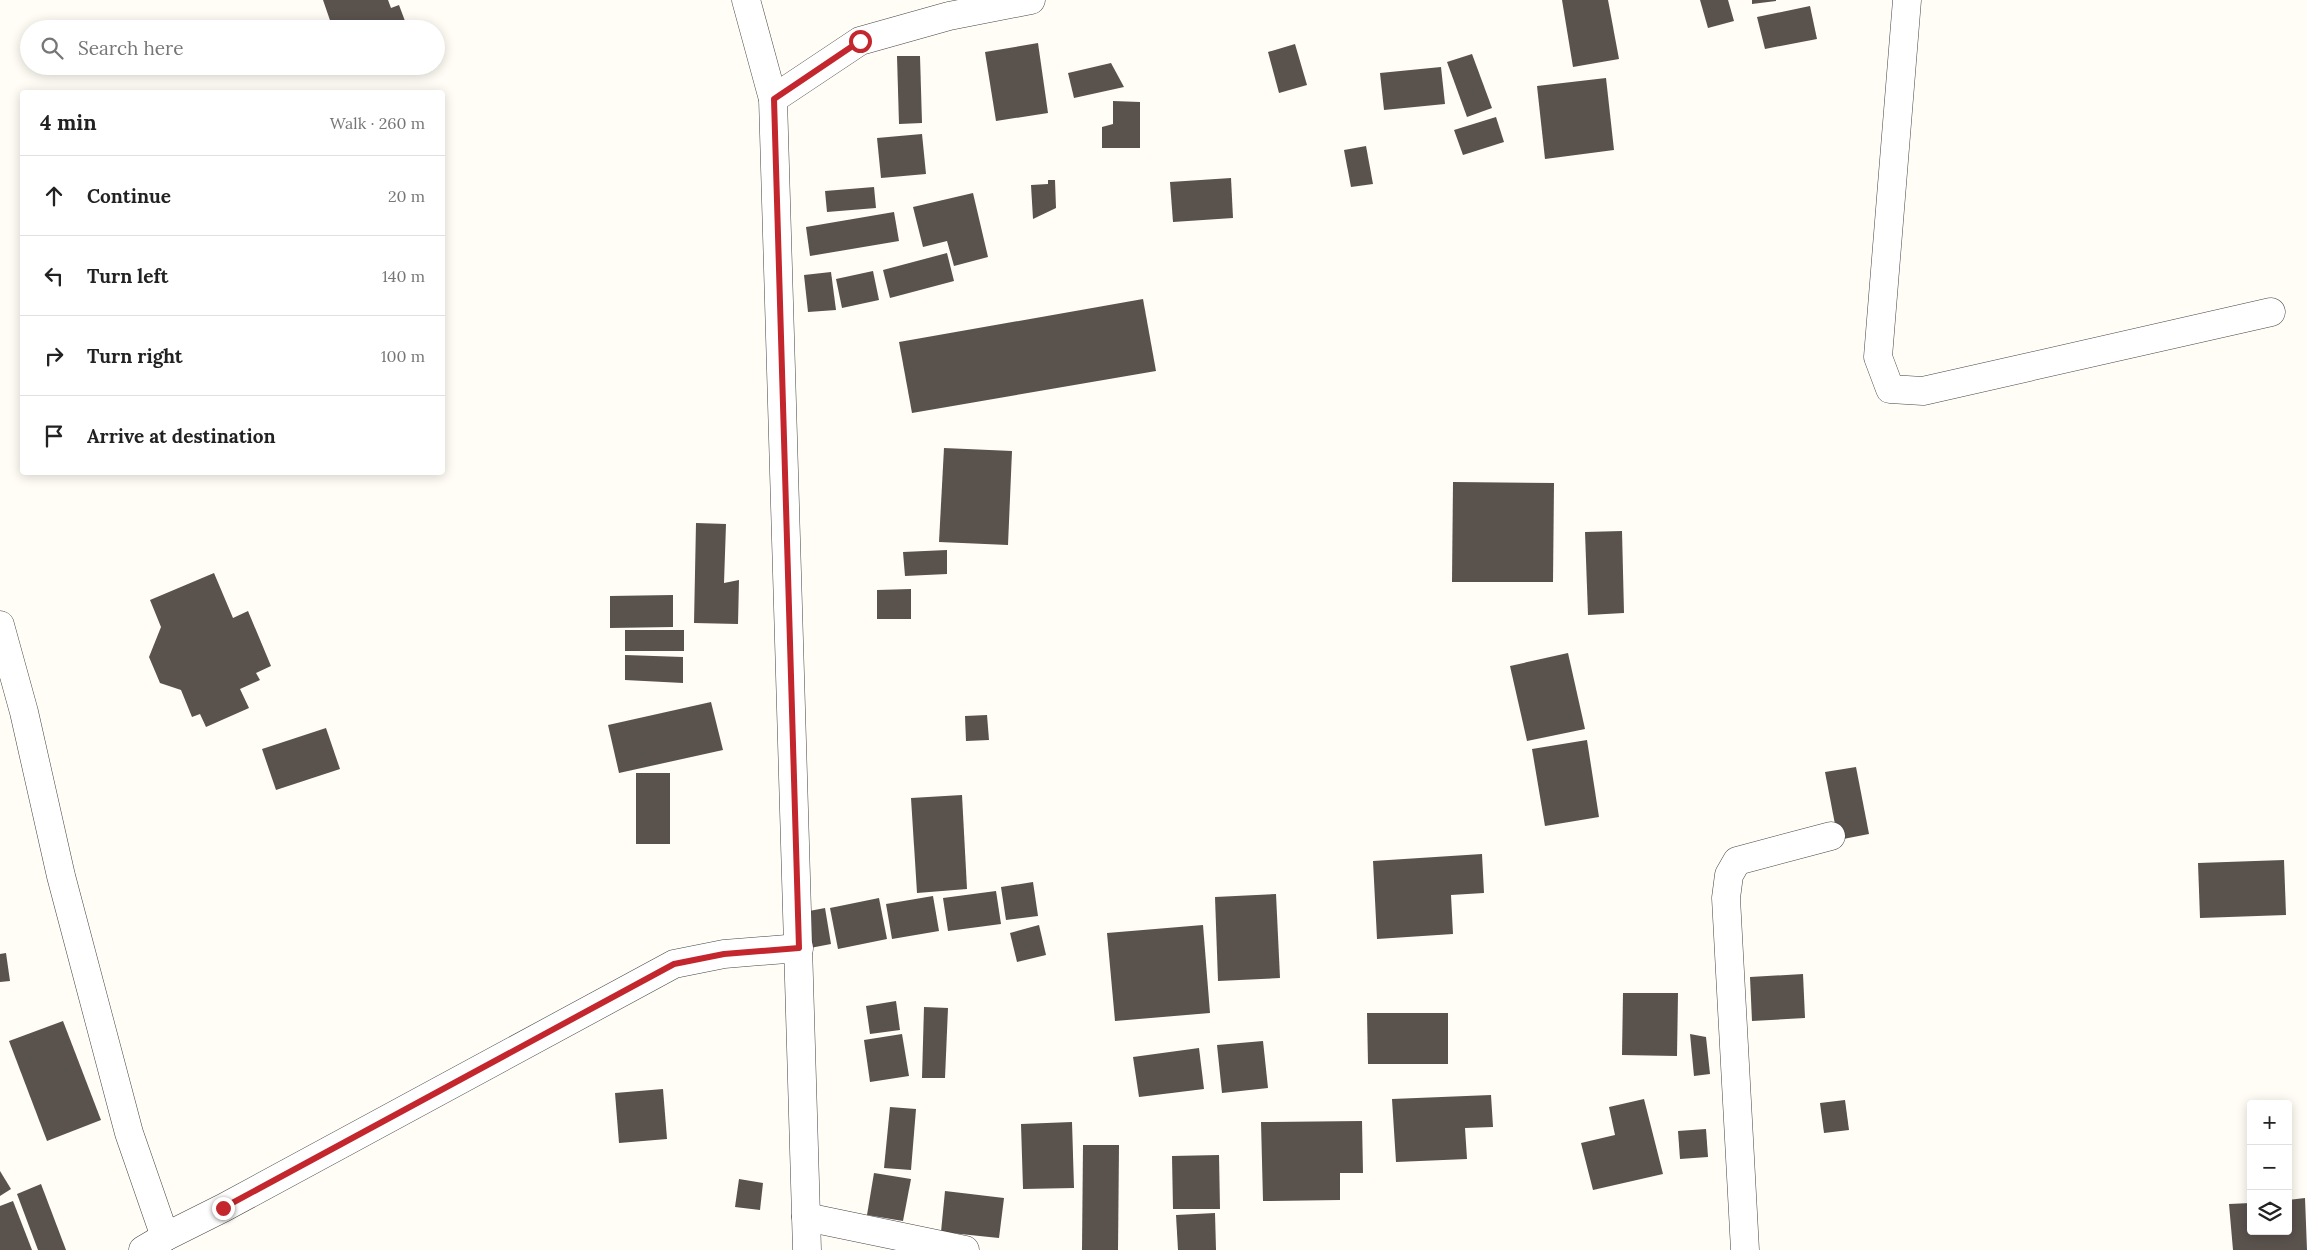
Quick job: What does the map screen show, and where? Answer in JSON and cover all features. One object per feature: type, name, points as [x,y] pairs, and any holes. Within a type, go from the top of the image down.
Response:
[{"type":"street","points":[[746,0],[774,99],[807,1250]]},
{"type":"street","points":[[774,99],[860,41],[949,16],[1031,0]]},
{"type":"street","points":[[1907,0],[1878,356],[1890,389],[1923,391],[2271,312]]},
{"type":"street","points":[[0,625],[24,712],[61,876],[129,1133],[154,1244],[674,964],[724,954],[799,948]]},
{"type":"street","points":[[1745,1250],[1726,898],[1730,875],[1737,862],[1831,836]]},
{"type":"street","points":[[806,1217],[965,1250]]},
{"type":"building","points":[[323,0],[388,0],[391,8],[399,5],[405,20],[330,20]]},
{"type":"building","points":[[1562,0],[1608,0],[1619,59],[1573,67]]},
{"type":"building","points":[[1700,0],[1728,0],[1734,21],[1708,28]]},
{"type":"building","points":[[1752,0],[1776,0],[1776,1],[1752,4]]},
{"type":"building","points":[[1810,6],[1817,39],[1765,49],[1757,17]]},
{"type":"building","points":[[1038,43],[1048,113],[996,121],[985,52]]},
{"type":"building","points":[[1295,44],[1307,85],[1279,93],[1268,52]]},
{"type":"building","points":[[1472,54],[1492,108],[1467,117],[1447,62]]},
{"type":"building","points":[[897,56],[920,56],[922,123],[899,124]]},
{"type":"building","points":[[1111,63],[1124,87],[1074,98],[1068,73]]},
{"type":"building","points":[[1441,67],[1445,104],[1384,110],[1380,73]]},
{"type":"building","points":[[1606,78],[1614,150],[1545,159],[1537,86]]},
{"type":"building","points":[[1113,101],[1140,102],[1140,148],[1102,148],[1102,127],[1113,124]]},
{"type":"building","points":[[1496,117],[1504,142],[1463,155],[1454,130]]},
{"type":"building","points":[[922,134],[926,174],[881,178],[877,138]]},
{"type":"building","points":[[1366,146],[1373,184],[1351,187],[1344,150]]},
{"type":"building","points":[[1231,178],[1233,218],[1173,222],[1170,182]]},
{"type":"building","points":[[1048,180],[1055,180],[1056,208],[1033,219],[1031,185],[1048,184]]},
{"type":"building","points":[[874,187],[876,208],[827,212],[825,191]]},
{"type":"building","points":[[973,193],[988,257],[954,266],[947,241],[923,247],[913,207]]},
{"type":"building","points":[[894,212],[899,241],[810,256],[806,227]]},
{"type":"building","points":[[947,253],[954,281],[890,298],[883,270]]},
{"type":"building","points":[[873,271],[879,300],[842,308],[836,279]]},
{"type":"building","points":[[831,272],[836,310],[808,312],[804,275]]},
{"type":"building","points":[[1143,299],[1156,371],[912,413],[899,342]]},
{"type":"building","points":[[944,448],[1012,451],[1008,545],[939,542]]},
{"type":"building","points":[[1453,482],[1554,483],[1553,582],[1452,582]]},
{"type":"building","points":[[696,523],[726,524],[724,583],[739,580],[738,624],[694,623]]},
{"type":"building","points":[[1622,531],[1624,613],[1588,615],[1585,532]]},
{"type":"building","points":[[947,550],[947,574],[905,576],[903,552]]},
{"type":"building","points":[[214,573],[233,618],[248,611],[271,666],[256,673],[260,680],[240,689],[249,708],[206,727],[200,714],[192,717],[181,690],[160,683],[149,657],[161,627],[150,600]]},
{"type":"building","points":[[911,589],[911,619],[877,619],[877,590]]},
{"type":"building","points":[[673,595],[673,627],[610,628],[610,596]]},
{"type":"building","points":[[625,630],[684,630],[684,651],[625,651]]},
{"type":"building","points":[[1568,653],[1585,729],[1527,741],[1510,666]]},
{"type":"building","points":[[625,655],[683,657],[683,683],[625,680]]},
{"type":"building","points":[[711,702],[723,750],[619,773],[608,725]]},
{"type":"building","points":[[987,715],[989,740],[966,741],[965,716]]},
{"type":"building","points":[[326,728],[340,769],[276,790],[262,749]]},
{"type":"building","points":[[1587,740],[1599,817],[1545,826],[1532,749]]},
{"type":"building","points":[[1856,767],[1869,834],[1838,840],[1825,772]]},
{"type":"building","points":[[636,773],[670,773],[670,844],[636,844]]},
{"type":"building","points":[[962,795],[967,889],[917,893],[911,798]]},
{"type":"building","points":[[1482,854],[1484,893],[1451,895],[1453,934],[1377,939],[1373,861]]},
{"type":"building","points":[[2284,860],[2286,915],[2200,918],[2198,863]]},
{"type":"building","points":[[1033,882],[1038,916],[1006,920],[1001,887]]},
{"type":"building","points":[[996,891],[1001,924],[948,931],[943,898]]},
{"type":"building","points":[[1276,894],[1280,978],[1218,981],[1215,897]]},
{"type":"building","points":[[933,896],[939,931],[892,939],[886,904]]},
{"type":"building","points":[[879,898],[887,939],[838,949],[830,908]]},
{"type":"building","points":[[825,908],[831,944],[810,948],[804,912]]},
{"type":"building","points":[[1039,925],[1046,955],[1017,962],[1010,933]]},
{"type":"building","points":[[1203,925],[1210,1013],[1115,1021],[1107,933]]},
{"type":"building","points":[[6,953],[10,981],[0,982],[0,954]]},
{"type":"building","points":[[1803,974],[1805,1018],[1752,1021],[1750,977]]},
{"type":"building","points":[[1623,993],[1678,993],[1677,1056],[1622,1055]]},
{"type":"building","points":[[896,1001],[900,1030],[870,1034],[866,1006]]},
{"type":"building","points":[[924,1007],[948,1008],[945,1078],[922,1078]]},
{"type":"building","points":[[1367,1013],[1448,1013],[1448,1064],[1368,1064]]},
{"type":"building","points":[[63,1021],[101,1120],[47,1141],[9,1041]]},
{"type":"building","points":[[902,1034],[909,1076],[870,1082],[864,1040]]},
{"type":"building","points":[[1690,1034],[1706,1037],[1710,1074],[1694,1076]]},
{"type":"building","points":[[1263,1041],[1268,1088],[1222,1093],[1217,1045]]},
{"type":"building","points":[[1199,1048],[1204,1089],[1139,1097],[1133,1057]]},
{"type":"building","points":[[663,1089],[667,1139],[619,1143],[615,1093]]},
{"type":"building","points":[[1491,1095],[1493,1127],[1465,1128],[1467,1159],[1396,1162],[1392,1099]]},
{"type":"building","points":[[1644,1099],[1663,1174],[1593,1190],[1581,1143],[1615,1135],[1609,1107]]},
{"type":"building","points":[[1845,1100],[1849,1130],[1824,1133],[1820,1103]]},
{"type":"building","points":[[890,1107],[916,1109],[911,1170],[884,1168]]},
{"type":"building","points":[[1362,1121],[1363,1173],[1340,1173],[1340,1200],[1263,1201],[1261,1122]]},
{"type":"building","points":[[1072,1122],[1074,1188],[1023,1189],[1021,1124]]},
{"type":"building","points":[[1706,1129],[1708,1157],[1680,1159],[1678,1131]]},
{"type":"building","points":[[1083,1145],[1119,1145],[1118,1250],[1082,1250]]},
{"type":"building","points":[[1219,1155],[1220,1209],[1173,1209],[1172,1156]]},
{"type":"building","points":[[0,1171],[11,1189],[0,1196]]},
{"type":"building","points":[[874,1173],[911,1179],[903,1221],[867,1215]]},
{"type":"building","points":[[739,1179],[763,1183],[760,1210],[735,1207]]},
{"type":"building","points":[[41,1184],[66,1250],[38,1250],[17,1194]]},
{"type":"building","points":[[945,1191],[1004,1198],[999,1238],[941,1232]]},
{"type":"building","points":[[2305,1198],[2307,1250],[2233,1250],[2229,1204],[2247,1203],[2247,1235],[2292,1235],[2292,1200]]},
{"type":"building","points":[[13,1201],[32,1250],[0,1250],[0,1206]]},
{"type":"building","points":[[1215,1213],[1216,1250],[1178,1250],[1176,1215]]},
{"type":"route","points":[[223,1208],[674,964],[724,954],[799,948],[774,99],[860,41]]}]
